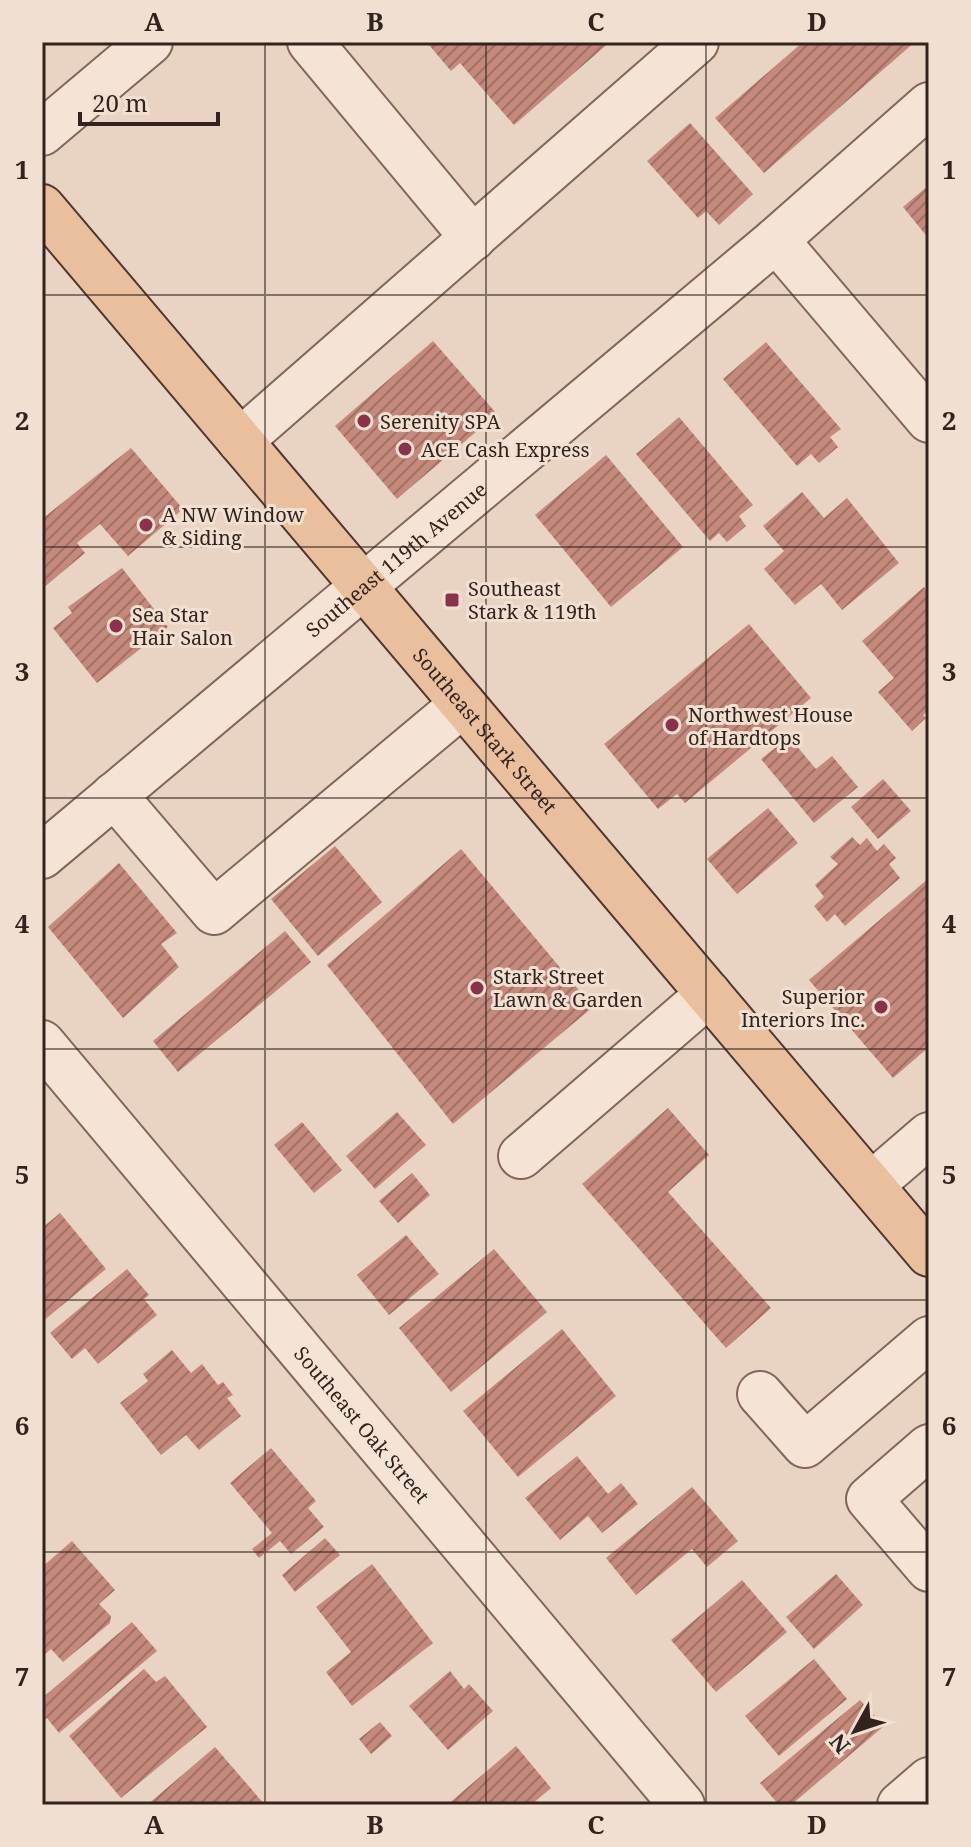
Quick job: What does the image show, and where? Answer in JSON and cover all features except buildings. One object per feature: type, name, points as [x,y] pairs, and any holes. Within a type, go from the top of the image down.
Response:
[{"type":"main road","name":"Southeast Stark Street","points":[[42,207],[929,1254]]},
{"type":"street","points":[[42,133],[150,42]]},
{"type":"street","points":[[310,42],[473,238]]},
{"type":"street","points":[[240,441],[696,42]]},
{"type":"street","name":"Southeast 119th Avenue","points":[[42,856],[776,240],[929,105]]},
{"type":"street","points":[[776,240],[929,420]]},
{"type":"street","points":[[114,795],[214,912],[463,704]]},
{"type":"street","points":[[521,1156],[709,994]]},
{"type":"street","name":"Southeast Oak Street","points":[[42,1043],[682,1805]]},
{"type":"street","points":[[871,1185],[929,1135]]},
{"type":"street","points":[[760,1394],[805,1445],[929,1339]]},
{"type":"street","points":[[929,1447],[869,1499],[929,1569]]},
{"type":"street","points":[[900,1805],[929,1780]]},
{"type":"place","name":"Serenity SPA","points":[[364,421]]},
{"type":"place","name":"ACE Cash Express","points":[[405,449]]},
{"type":"place","name":"A NW Window & Siding","points":[[146,525]]},
{"type":"place","name":"Southeast Stark & 119th","points":[[452,600]]},
{"type":"place","name":"Sea Star Hair Salon","points":[[116,626]]},
{"type":"place","name":"Northwest House of Hardtops","points":[[672,725]]},
{"type":"place","name":"Stark Street Lawn & Garden","points":[[477,988]]},
{"type":"place","name":"Superior Interiors Inc.","points":[[881,1007]]}]
